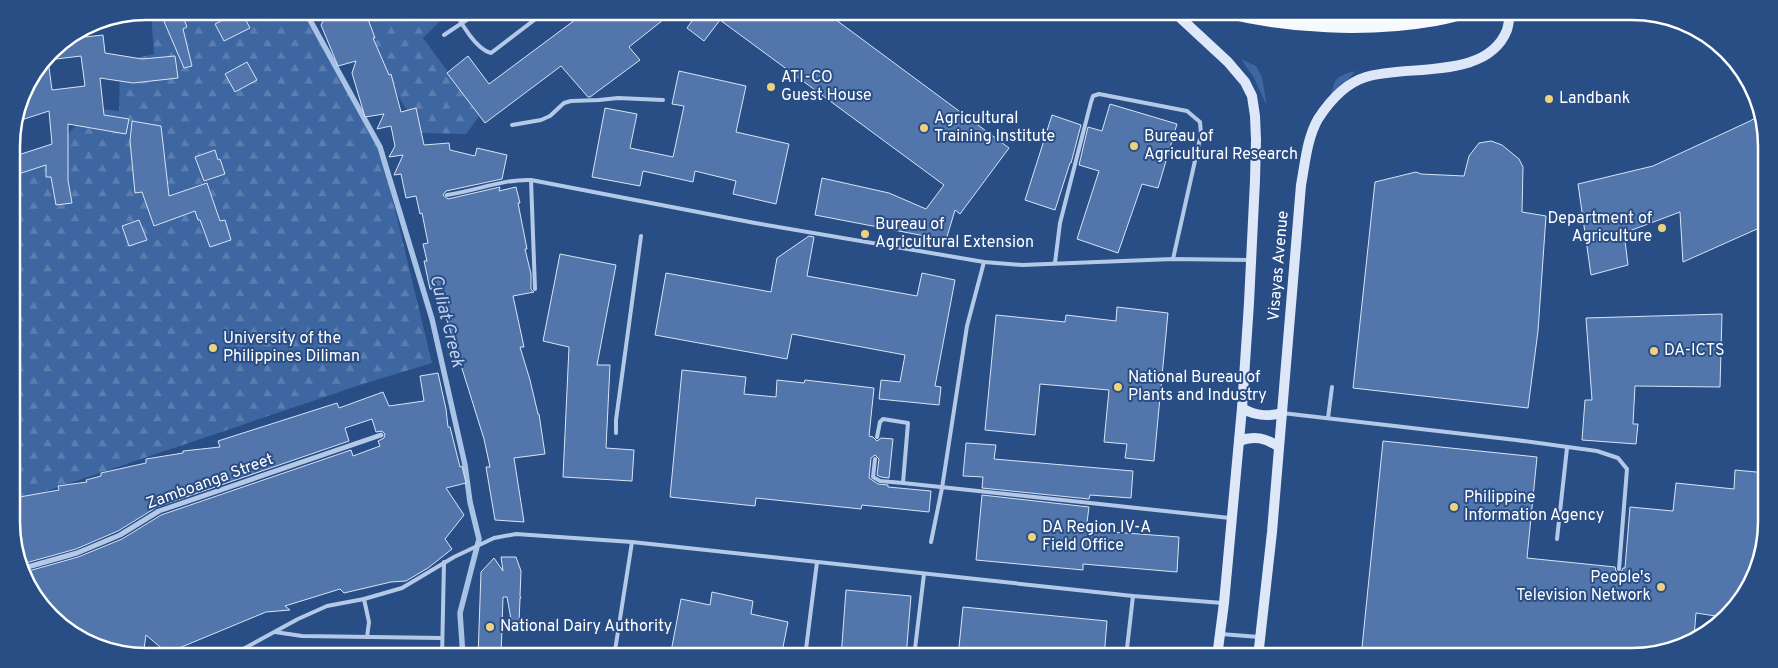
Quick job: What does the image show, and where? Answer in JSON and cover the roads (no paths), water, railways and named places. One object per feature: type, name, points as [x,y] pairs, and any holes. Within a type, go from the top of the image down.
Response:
[{"type":"main road","name":"Visayas Avenue","points":[[1183,20],[1228,62],[1245,82],[1252,96],[1256,140],[1249,303],[1242,408],[1224,604],[1217,648]]},
{"type":"main road","points":[[1267,20],[1310,25],[1352,26],[1393,25],[1434,20]]},
{"type":"main road","name":"Visayas Avenue","points":[[1259,648],[1272,532],[1301,185],[1309,144],[1317,121],[1329,104],[1344,89],[1364,77],[1466,64],[1479,59],[1496,46],[1506,30],[1509,20]]},
{"type":"main road","points":[[1242,408],[1261,415],[1282,413]]},
{"type":"main road","points":[[1239,441],[1255,437],[1263,438],[1279,447]]},
{"type":"street","name":"Zamboanga Street","points":[[28,567],[86,550],[120,535],[158,511],[381,435]]},
{"type":"lane","points":[[460,20],[484,52],[491,53],[534,20]]},
{"type":"lane","points":[[444,35],[468,20]]},
{"type":"lane","points":[[1055,263],[1060,223],[1091,102],[1093,96],[1099,94],[1188,111],[1200,122],[1201,134],[1173,259]]},
{"type":"lane","points":[[512,126],[541,120],[550,116],[564,103],[571,101],[618,98],[663,100]]},
{"type":"lane","points":[[447,194],[505,181],[531,180],[755,223],[984,262],[1022,264],[1173,259],[1250,260]]},
{"type":"lane","points":[[531,180],[535,289]]},
{"type":"lane","points":[[616,433],[616,420],[641,236]]},
{"type":"lane","points":[[931,542],[942,488],[967,326],[984,262]]},
{"type":"lane","points":[[1328,418],[1332,387]]},
{"type":"lane","points":[[1282,413],[1516,440],[1597,451],[1618,458],[1627,469],[1618,569]]},
{"type":"lane","points":[[877,437],[882,419],[908,423],[903,483]]},
{"type":"lane","points":[[1557,539],[1567,448]]},
{"type":"lane","points":[[875,459],[873,477],[880,482],[1232,518]]},
{"type":"lane","points":[[245,648],[327,606],[364,599],[402,588],[444,562],[494,538],[516,534],[632,542],[1133,596],[1224,604]]},
{"type":"lane","points":[[615,648],[632,542]]},
{"type":"lane","points":[[442,648],[444,562]]},
{"type":"lane","points":[[805,648],[817,562]]},
{"type":"lane","points":[[915,648],[924,574]]},
{"type":"lane","points":[[1127,648],[1133,596]]},
{"type":"lane","points":[[364,599],[369,622],[366,637]]},
{"type":"lane","points":[[274,632],[302,636],[442,638]]},
{"type":"lane","points":[[1220,634],[1261,637]]},
{"type":"waterway","name":"Culiat Creek","points":[[310,20],[380,147],[432,319],[465,465],[470,502],[479,539],[460,613],[462,648]]},
{"type":"place","name":"ATI-CO Guest House","points":[[771,87]]},
{"type":"place","name":"Landbank","points":[[1549,99]]},
{"type":"place","name":"Agricultural Training Institute","points":[[924,128]]},
{"type":"place","name":"Bureau of Agricultural Research","points":[[1134,146]]},
{"type":"place","name":"Department of Agriculture","points":[[1662,228]]},
{"type":"place","name":"Bureau of Agricultural Extension","points":[[865,234]]},
{"type":"place","name":"University of the Philippines Diliman","points":[[213,348]]},
{"type":"place","name":"DA-ICTS","points":[[1654,351]]},
{"type":"place","name":"National Bureau of Plants and Industry","points":[[1118,387]]},
{"type":"place","name":"Philippine Information Agency","points":[[1454,507]]},
{"type":"place","name":"DA Region IV-A Field Office","points":[[1032,537]]},
{"type":"place","name":"People's Television Network","points":[[1661,587]]},
{"type":"place","name":"National Dairy Authority","points":[[490,627]]}]
